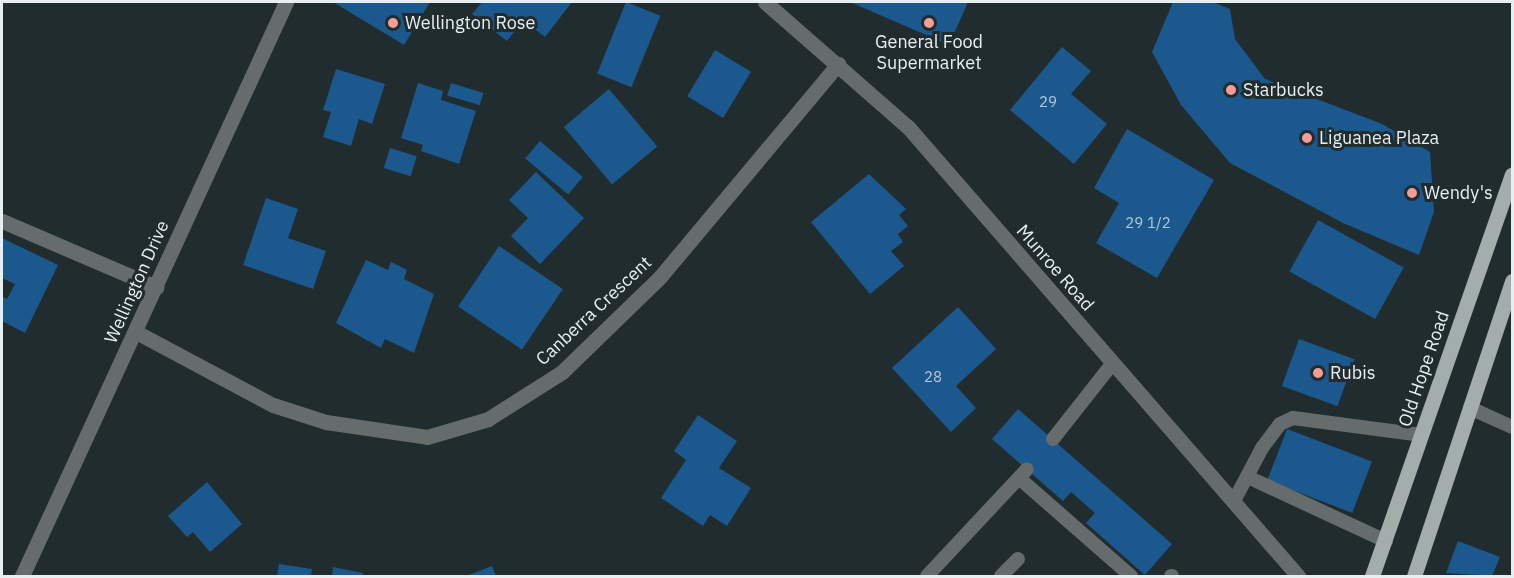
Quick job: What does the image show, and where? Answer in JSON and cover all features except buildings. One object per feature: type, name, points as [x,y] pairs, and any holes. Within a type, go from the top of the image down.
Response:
[{"type":"main road","name":"Old Hope Road","points":[[1372,576],[1512,175]]},
{"type":"main road","points":[[1414,576],[1512,281]]},
{"type":"street","name":"Wellington Drive","points":[[22,576],[286,2]]},
{"type":"street","name":"Munroe Road","points":[[765,2],[908,127],[1112,364],[1235,499],[1298,576]]},
{"type":"street","name":"Canberra Crescent","points":[[136,332],[273,405],[326,422],[428,437],[488,419],[562,372],[660,278],[838,64]]},
{"type":"street","points":[[2,221],[156,287]]},
{"type":"lane","points":[[1053,439],[1112,364]]},
{"type":"lane","points":[[1470,408],[1512,427]]},
{"type":"lane","points":[[1235,499],[1250,478],[1262,448],[1280,424],[1293,418],[1422,435]]},
{"type":"lane","points":[[927,576],[1023,474],[1131,576]]},
{"type":"lane","points":[[1250,478],[1386,541]]},
{"type":"lane","points":[[1001,576],[1018,559]]},
{"type":"place","name":"Wellington Rose","points":[[393,23]]},
{"type":"place","name":"General Food Supermarket","points":[[929,23]]},
{"type":"place","name":"Starbucks","points":[[1231,90]]},
{"type":"place","name":"Liguanea Plaza","points":[[1307,138]]},
{"type":"place","name":"Wendy's","points":[[1412,193]]},
{"type":"place","name":"Rubis","points":[[1318,373]]}]
